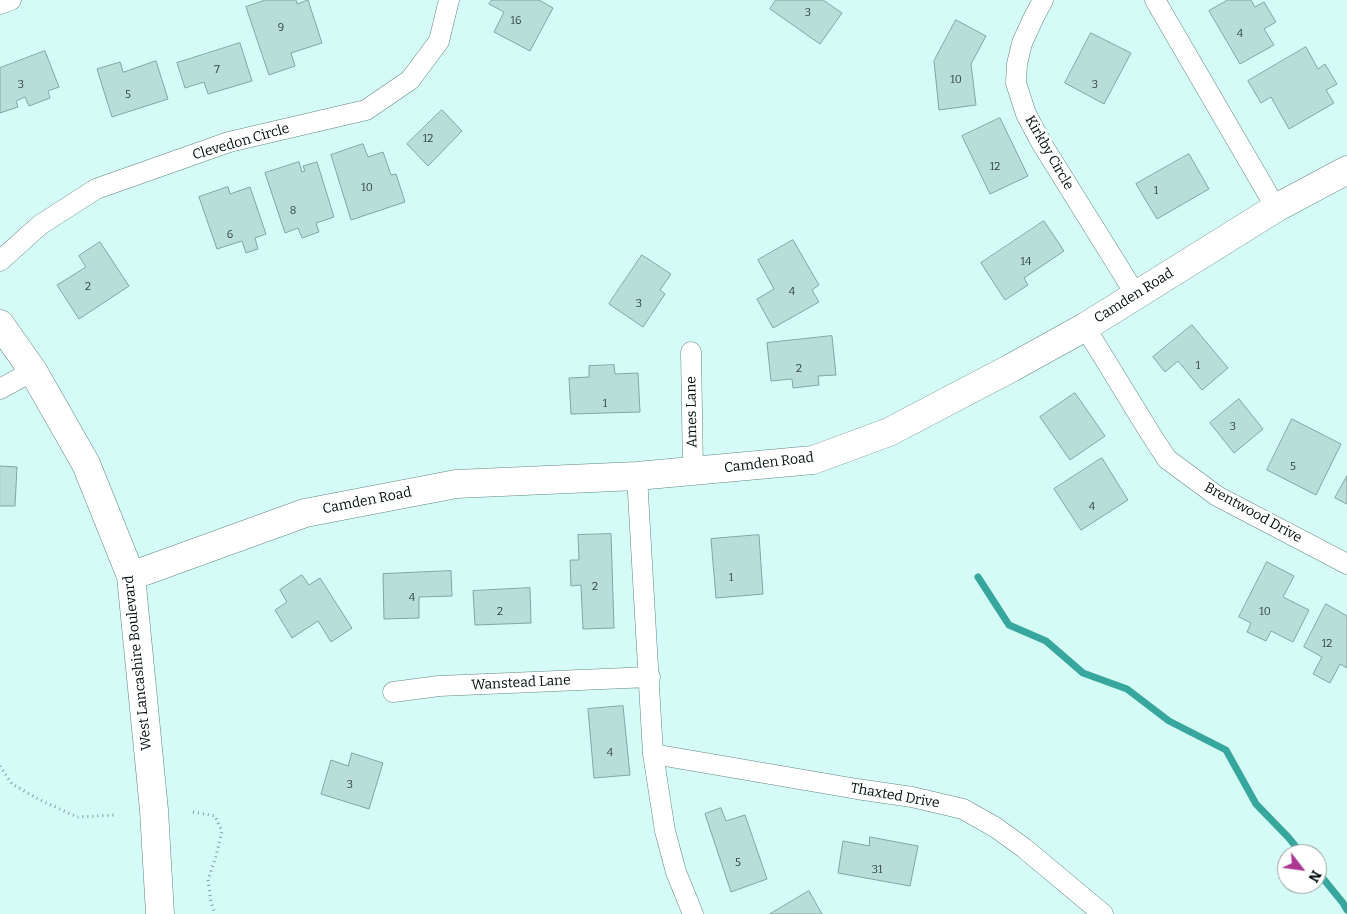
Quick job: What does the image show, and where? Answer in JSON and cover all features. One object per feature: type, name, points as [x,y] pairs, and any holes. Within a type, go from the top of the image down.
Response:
[{"type":"street","points":[[0,4],[11,0]]},
{"type":"street","name":"Clevedon Circle","points":[[0,261],[40,225],[96,189],[229,142],[366,110],[410,80],[439,41],[450,0]]},
{"type":"street","name":"Kirkby Circle","points":[[1043,0],[1022,43],[1017,64],[1016,83],[1026,114],[1042,144],[1136,295]]},
{"type":"street","points":[[1155,0],[1276,208]]},
{"type":"street","name":"Camden Road","points":[[131,576],[305,512],[456,484],[637,476],[813,460],[890,432],[1085,327],[1276,208],[1347,170]]},
{"type":"street","name":"West Lancashire Boulevard","points":[[0,324],[33,371],[86,464],[131,576],[154,810],[160,914]]},
{"type":"street","name":"Brentwood Drive","points":[[1085,327],[1167,459],[1217,496],[1347,564]]},
{"type":"street","name":"Ames Lane","points":[[691,352],[693,471]]},
{"type":"street","points":[[0,389],[33,371]]},
{"type":"street","points":[[637,476],[654,754],[669,848],[676,872],[693,914]]},
{"type":"street","name":"Wanstead Lane","points":[[393,692],[439,686],[650,677]]},
{"type":"street","name":"Thaxted Drive","points":[[654,754],[912,797],[963,809],[995,826],[1103,914]]},
{"type":"path","points":[[0,766],[12,784],[40,800],[77,817],[115,815]]},
{"type":"path","points":[[193,812],[215,816],[222,831],[208,880],[215,914]]},
{"type":"building","points":[[266,0],[296,0],[297,4],[308,0],[322,43],[291,53],[295,66],[269,75],[246,7]]},
{"type":"building","points":[[492,0],[539,0],[553,8],[530,51],[494,32],[504,12],[489,4]]},
{"type":"building","points":[[776,0],[823,0],[842,13],[820,44],[770,9]]},
{"type":"building","points":[[1228,0],[1251,0],[1255,7],[1264,2],[1276,22],[1264,29],[1274,45],[1240,64],[1209,11]]},
{"type":"building","points":[[956,20],[986,36],[971,64],[976,105],[939,110],[934,61]]},
{"type":"building","points":[[1091,33],[1131,53],[1104,104],[1065,83]]},
{"type":"building","points":[[240,43],[252,81],[208,94],[204,82],[185,88],[177,63]]},
{"type":"building","points":[[1306,47],[1318,69],[1325,64],[1337,84],[1326,90],[1334,103],[1289,129],[1271,97],[1261,103],[1248,81]]},
{"type":"building","points":[[45,51],[59,87],[48,91],[50,98],[29,106],[25,97],[16,101],[18,107],[0,113],[0,68]]},
{"type":"building","points":[[156,61],[168,99],[112,117],[97,69],[120,62],[123,72]]},
{"type":"building","points":[[442,110],[462,131],[428,166],[407,144]]},
{"type":"building","points":[[1000,118],[1028,176],[990,194],[962,136]]},
{"type":"building","points":[[363,144],[368,157],[383,152],[391,175],[396,174],[405,202],[351,220],[331,155]]},
{"type":"building","points":[[1189,154],[1209,189],[1157,219],[1136,184]]},
{"type":"building","points":[[299,162],[302,172],[305,171],[303,166],[317,162],[334,217],[316,223],[319,232],[302,238],[298,228],[285,233],[265,173]]},
{"type":"building","points":[[228,187],[230,194],[250,187],[266,234],[255,238],[258,249],[246,253],[242,241],[217,249],[199,197]]},
{"type":"building","points":[[1044,221],[1064,251],[1024,278],[1028,285],[1005,300],[981,263]]},
{"type":"building","points":[[793,240],[819,285],[812,290],[819,302],[773,328],[757,299],[774,289],[758,260]]},
{"type":"building","points":[[100,242],[129,286],[79,319],[57,285],[86,267],[79,256]]},
{"type":"building","points":[[642,255],[671,274],[660,290],[665,294],[643,327],[609,304]]},
{"type":"building","points":[[1192,325],[1228,368],[1202,390],[1178,361],[1165,372],[1153,357]]},
{"type":"building","points":[[832,336],[836,375],[818,376],[819,385],[793,388],[792,379],[771,381],[767,343]]},
{"type":"building","points":[[614,365],[615,374],[638,373],[640,412],[571,414],[569,378],[589,377],[589,366]]},
{"type":"building","points":[[1075,393],[1105,436],[1070,460],[1040,417]]},
{"type":"building","points":[[1239,399],[1263,429],[1234,453],[1210,423]]},
{"type":"building","points":[[1292,419],[1341,444],[1316,495],[1267,470]]},
{"type":"building","points":[[1102,458],[1128,500],[1081,530],[1054,489]]},
{"type":"building","points":[[0,466],[17,467],[15,506],[0,506]]},
{"type":"building","points":[[1347,476],[1347,504],[1335,498]]},
{"type":"building","points":[[611,534],[614,628],[583,629],[581,585],[571,586],[570,560],[579,560],[578,535]]},
{"type":"building","points":[[759,535],[763,594],[716,598],[711,539]]},
{"type":"building","points":[[1267,562],[1294,576],[1283,597],[1309,610],[1293,642],[1271,631],[1266,641],[1247,632],[1251,623],[1239,617]]},
{"type":"building","points":[[451,571],[452,596],[419,597],[419,618],[384,619],[383,574]]},
{"type":"building","points":[[302,575],[309,585],[320,578],[352,628],[331,642],[318,621],[292,638],[275,610],[287,602],[280,590]]},
{"type":"building","points":[[530,588],[531,623],[475,625],[473,591]]},
{"type":"building","points":[[1326,604],[1347,616],[1347,668],[1340,664],[1330,683],[1313,674],[1322,657],[1304,647]]},
{"type":"building","points":[[623,706],[630,775],[594,778],[588,709]]},
{"type":"building","points":[[352,753],[383,763],[369,809],[321,794],[331,760],[348,766]]},
{"type":"building","points":[[721,808],[726,821],[745,815],[767,879],[731,892],[705,814]]},
{"type":"building","points":[[870,837],[918,846],[910,886],[838,873],[843,841],[869,846]]},
{"type":"building","points":[[809,891],[822,914],[770,914]]},
{"type":"waterway","points":[[978,577],[1009,625],[1046,641],[1083,673],[1127,689],[1169,721],[1226,750],[1256,804],[1294,844]]},
{"type":"waterway","points":[[1327,883],[1347,910]]}]
